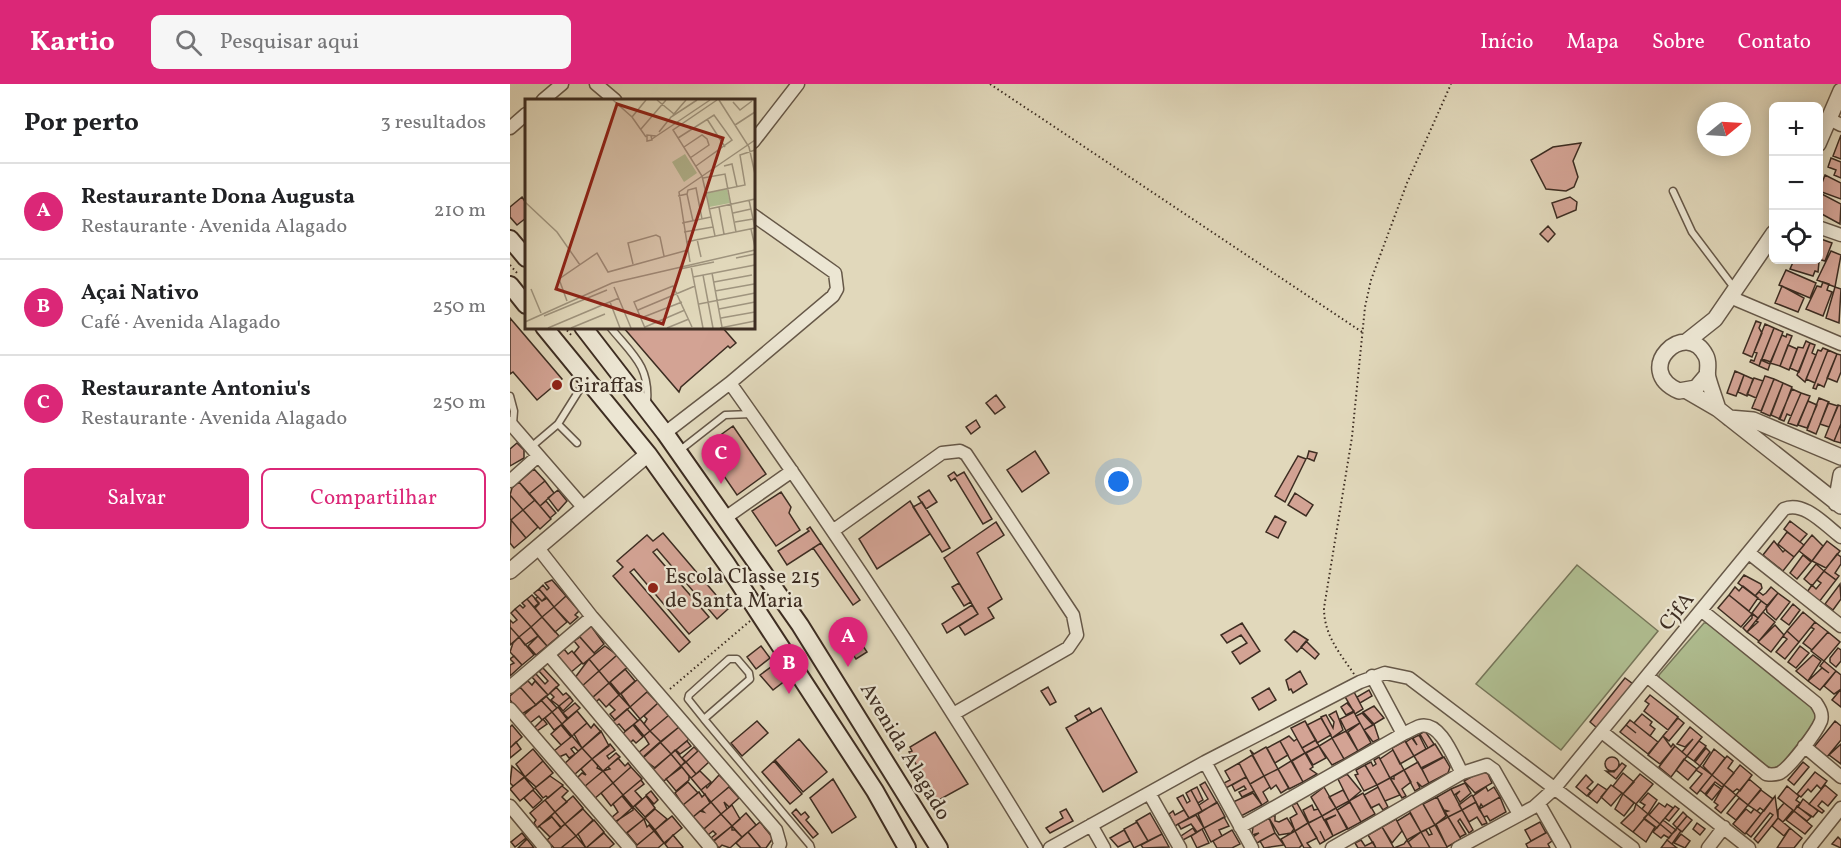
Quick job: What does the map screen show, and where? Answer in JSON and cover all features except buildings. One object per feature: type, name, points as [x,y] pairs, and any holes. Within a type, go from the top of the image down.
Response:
[{"type":"main road","points":[[510,239],[525,257]]},
{"type":"main road","points":[[510,285],[525,304]]},
{"type":"main road","points":[[545,328],[648,454],[759,613],[874,791],[907,848]]},
{"type":"main road","name":"Avenida Alagado","points":[[584,328],[666,433],[801,625],[939,848]]},
{"type":"main road","points":[[874,791],[888,788],[894,777]]},
{"type":"main road","points":[[887,813],[895,804],[909,800]]},
{"type":"street","points":[[544,99],[562,84]]},
{"type":"street","points":[[596,84],[614,99]]},
{"type":"street","points":[[754,141],[798,84]]},
{"type":"street","points":[[1823,138],[1835,122],[1841,91]]},
{"type":"street","points":[[510,128],[525,115]]},
{"type":"street","points":[[666,433],[730,383],[833,296],[837,289],[835,273],[754,216]]},
{"type":"street","points":[[1823,229],[1841,235]]},
{"type":"street","points":[[1715,319],[1705,355],[1707,375],[1696,388],[1679,391],[1665,382],[1660,367],[1665,352],[1671,346],[1686,342],[1715,319],[1769,239]]},
{"type":"street","points":[[1733,294],[1841,344]]},
{"type":"street","points":[[1686,342],[1694,344],[1705,355]]},
{"type":"street","points":[[1707,375],[1724,413]]},
{"type":"street","points":[[730,383],[834,530],[955,713],[1036,848]]},
{"type":"street","points":[[1687,391],[1724,413],[1839,505]]},
{"type":"street","points":[[1724,413],[1753,420],[1841,457]]},
{"type":"street","points":[[511,425],[583,507]]},
{"type":"street","points":[[834,530],[942,453],[960,451],[966,454],[1067,605],[1077,627],[1074,642],[955,713]]},
{"type":"street","points":[[510,481],[534,452]]},
{"type":"street","points":[[510,571],[648,454]]},
{"type":"street","points":[[725,518],[792,471]]},
{"type":"street","points":[[1839,505],[1841,475]]},
{"type":"street","name":"CjfA","points":[[1458,848],[1539,804],[1554,789],[1784,509],[1790,506],[1806,510],[1841,537]]},
{"type":"street","points":[[538,548],[592,617],[776,830],[780,844],[778,848]]},
{"type":"street","points":[[1749,553],[1841,626]]},
{"type":"street","points":[[1647,676],[1766,774],[1774,775],[1782,772],[1804,746],[1822,719],[1816,703],[1701,610]]},
{"type":"street","points":[[510,687],[592,617]]},
{"type":"street","points":[[549,655],[711,848]]},
{"type":"street","points":[[1050,848],[1205,762],[1372,676],[1385,673],[1409,678],[1633,848]]},
{"type":"street","points":[[1372,676],[1403,734]]},
{"type":"street","points":[[510,710],[630,848]]},
{"type":"street","points":[[1240,827],[1420,726],[1433,728],[1440,734],[1462,774]]},
{"type":"street","points":[[1602,732],[1749,848]]},
{"type":"street","points":[[1804,746],[1841,777]]},
{"type":"street","points":[[1205,762],[1252,848]]},
{"type":"street","points":[[1332,848],[1462,774],[1487,765],[1494,770],[1519,814]]},
{"type":"street","points":[[1149,793],[1180,848]]},
{"type":"street","points":[[1539,804],[1564,848]]},
{"type":"street","points":[[510,806],[545,848]]},
{"type":"street","points":[[1809,848],[1841,807]]},
{"type":"street","points":[[1091,825],[1104,848]]},
{"type":"street","points":[[1708,848],[1724,827]]},
{"type":"lane","points":[[1673,191],[1692,232],[1733,294]]},
{"type":"lane","points":[[611,328],[642,367],[649,383],[646,409]]},
{"type":"lane","points":[[534,452],[558,423],[586,378]]},
{"type":"lane","points":[[510,396],[514,411],[511,425]]},
{"type":"lane","points":[[679,452],[725,416],[752,414]]},
{"type":"lane","points":[[558,423],[577,443]]},
{"type":"lane","points":[[704,719],[750,680],[749,673],[737,659],[729,659],[687,697],[704,719],[811,848]]},
{"type":"path","points":[[990,84],[1363,332]]},
{"type":"path","points":[[1360,682],[1332,643],[1324,622],[1353,437],[1365,307],[1371,280],[1407,183],[1451,84]]},
{"type":"path","points":[[661,697],[759,613]]},
{"type":"green space","points":[[1577,565],[1658,631],[1561,750],[1476,684]]},
{"type":"green space","points":[[1704,623],[1709,623],[1813,706],[1817,720],[1781,765],[1772,769],[1767,766],[1659,679],[1659,675]]},
{"type":"place","name":"Giraffas","points":[[557,385]]},
{"type":"place","name":"Restaurante Antoniu's","points":[[721,484]]},
{"type":"place","name":"Escola Classe 215 de Santa Maria","points":[[653,588]]},
{"type":"place","name":"Restaurante Dona Augusta","points":[[848,667]]},
{"type":"place","name":"Açai Nativo","points":[[789,694]]}]
